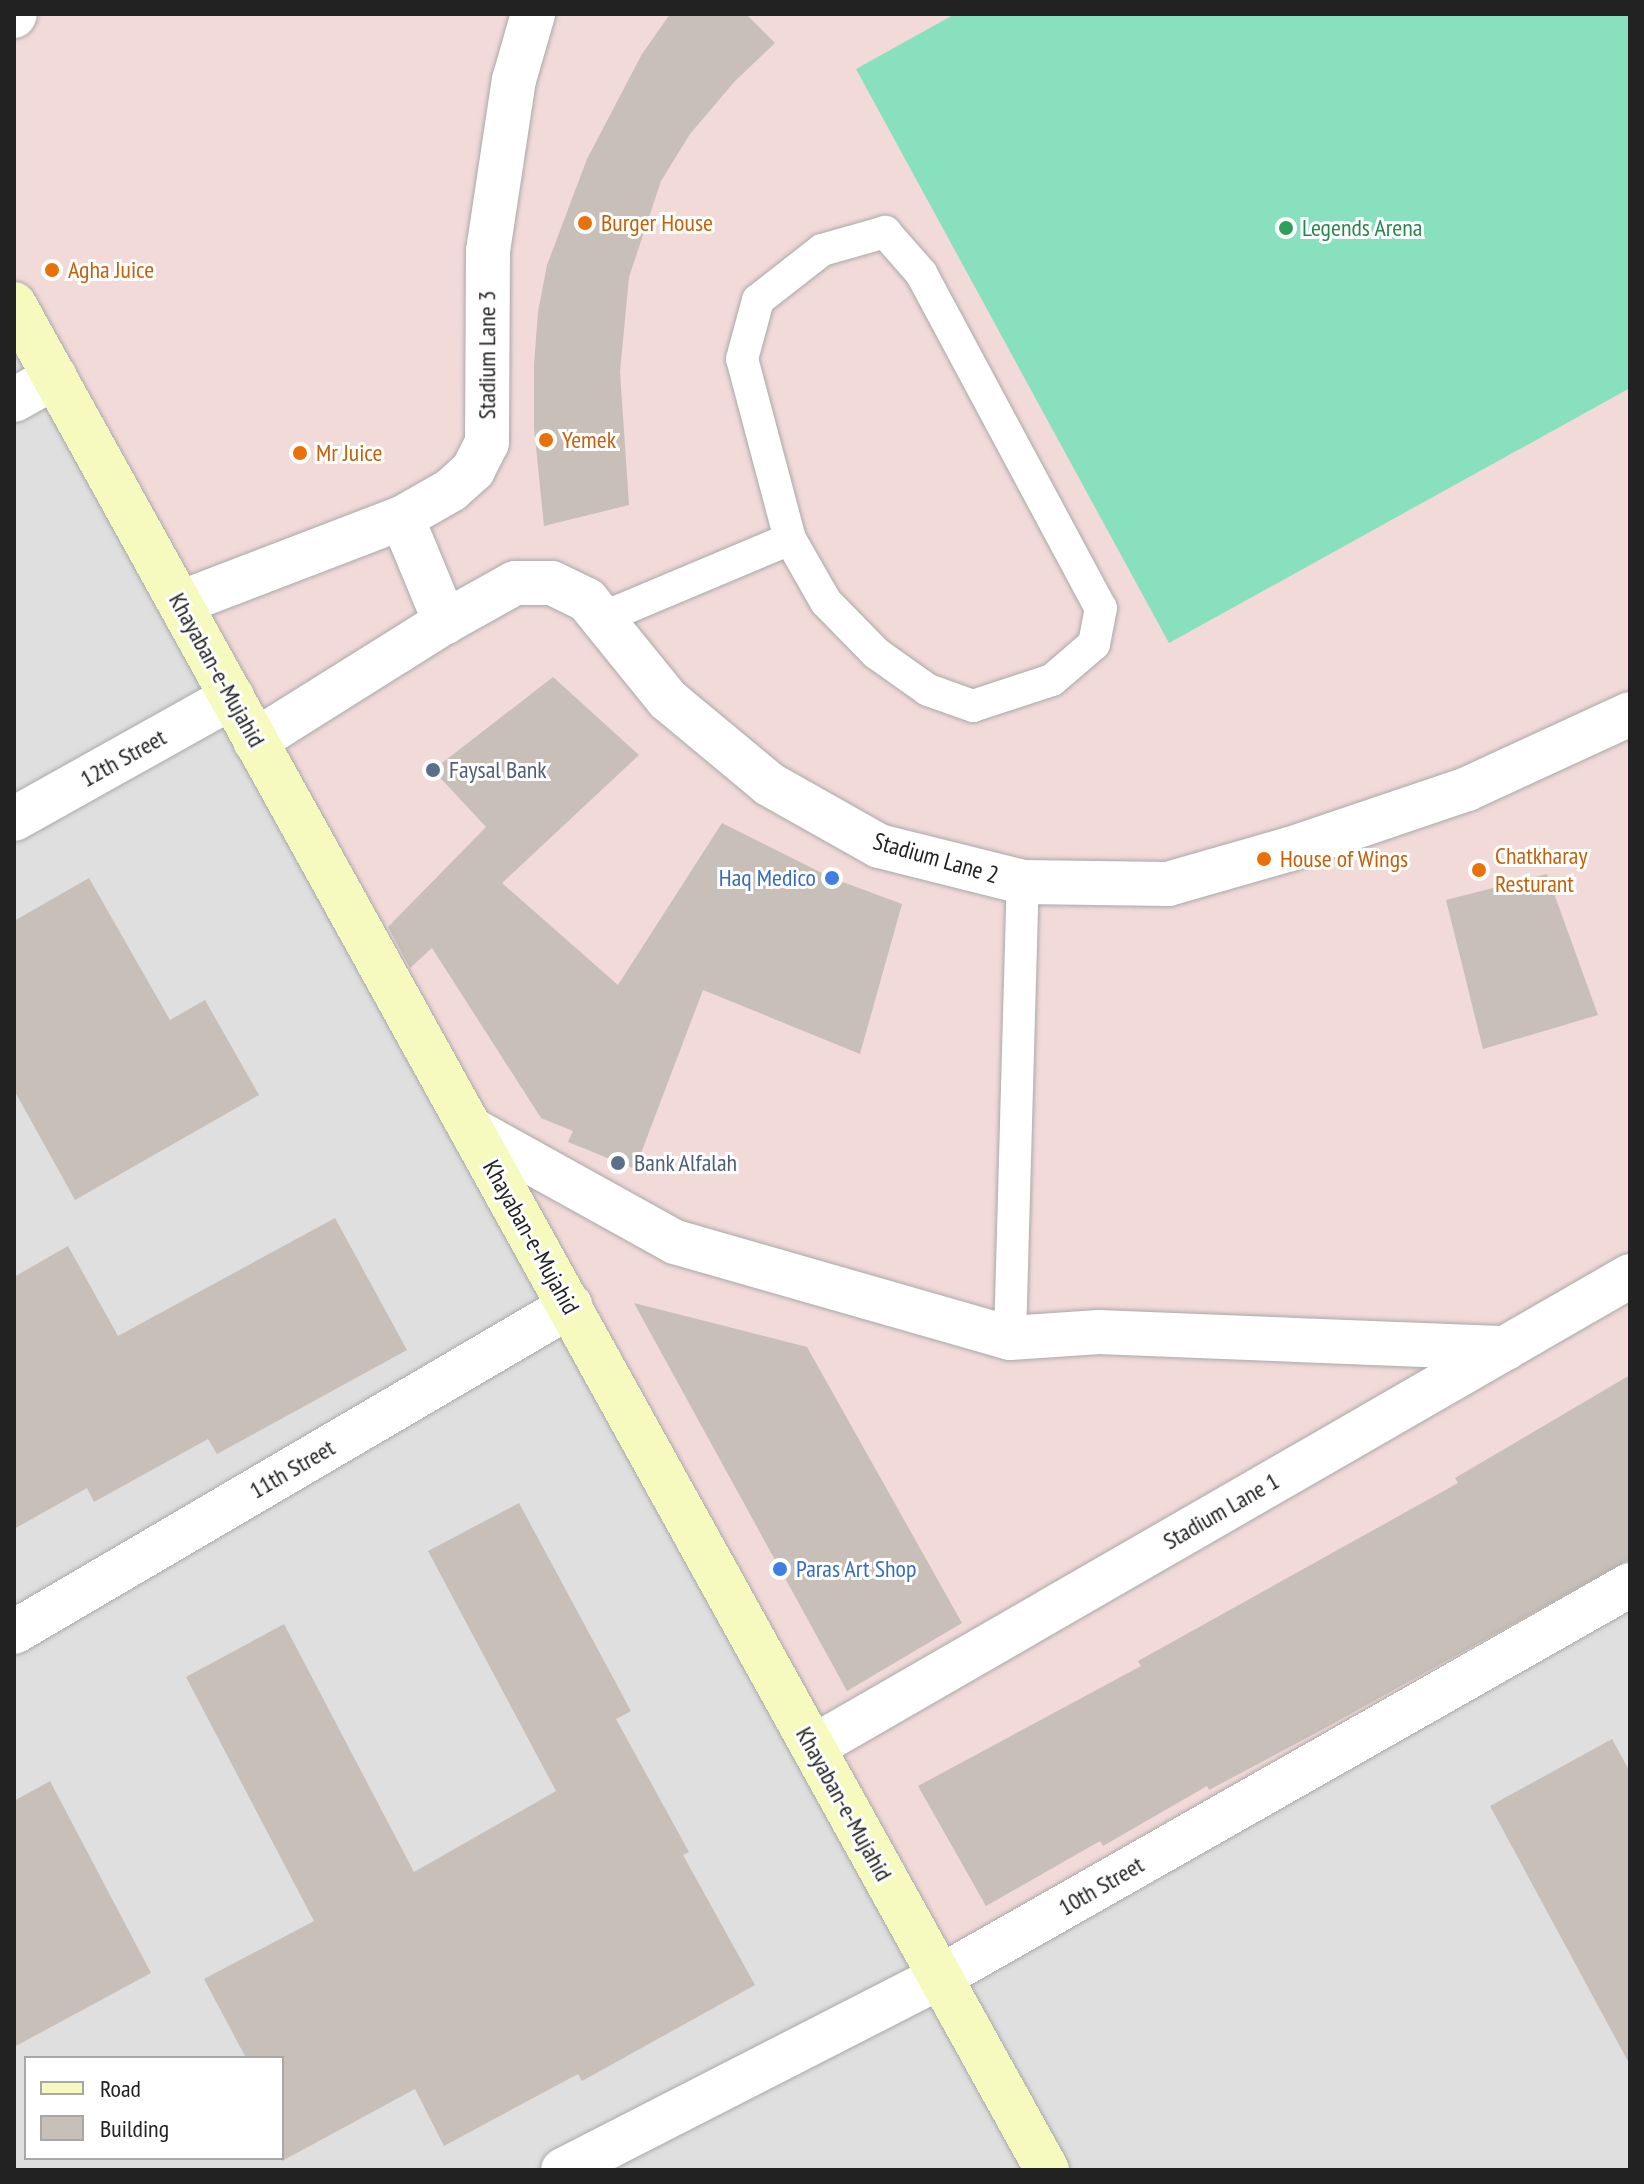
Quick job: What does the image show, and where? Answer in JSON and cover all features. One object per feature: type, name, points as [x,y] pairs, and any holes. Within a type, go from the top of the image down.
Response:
[{"type":"main road","name":"Khayaban-e-Mujahid","points":[[24,321],[1047,2170]]},
{"type":"street","name":"Stadium Lane 3","points":[[180,603],[402,518],[473,470],[487,443],[488,251],[514,80],[533,14]]},
{"type":"street","points":[[14,287],[24,321]]},
{"type":"street","points":[[14,400],[55,377]]},
{"type":"street","points":[[402,518],[445,622]]},
{"type":"street","name":"Stadium Lane 2","points":[[255,741],[445,622],[515,583],[552,583],[587,600],[668,700],[769,784],[879,846],[1023,882],[1168,884],[1290,849],[1467,789],[1630,714]]},
{"type":"street","name":"12th Street","points":[[14,819],[232,697]]},
{"type":"street","points":[[471,1129],[675,1242],[1010,1338],[1099,1332],[1506,1348]]},
{"type":"street","name":"Stadium Lane 1","points":[[813,1747],[1630,1276]]},
{"type":"street","name":"11th Street","points":[[14,1632],[570,1306]]},
{"type":"street","name":"10th Street","points":[[563,2170],[940,1977],[1630,1585]]},
{"type":"lane","points":[[885,232],[921,273],[1101,608],[1094,644],[1052,680],[973,706],[928,690],[876,653],[826,602],[790,539],[742,359],[758,300],[822,250],[885,232]]},
{"type":"lane","points":[[602,618],[790,539]]},
{"type":"lane","points":[[1010,1338],[1023,882]]},
{"type":"shaded area","points":[[14,14],[1630,14],[1630,2170],[14,2170]]},
{"type":"shaded area","points":[[14,14],[1630,14],[1630,1585],[940,1977],[14,304]]},
{"type":"green space","name":"Legends Arena","points":[[955,14],[1630,14],[1630,388],[1169,643],[856,69]]},
{"type":"building","points":[[670,14],[746,14],[775,43],[735,81],[690,134],[661,181],[629,277],[620,372],[629,505],[544,526],[534,428],[534,365],[538,312],[547,265],[587,159],[642,54]]},
{"type":"building","points":[[553,677],[639,755],[502,883],[618,985],[722,823],[832,878],[902,904],[860,1054],[703,990],[635,1169],[568,1142],[573,1131],[541,1118],[432,948],[410,968],[388,927],[486,827],[433,770]]},
{"type":"building","points":[[1547,874],[1598,1015],[1483,1049],[1446,900]]},
{"type":"building","points":[[89,878],[170,1020],[205,1000],[259,1095],[75,1200],[14,1090],[14,921]]},
{"type":"building","points":[[335,1218],[407,1350],[217,1454],[208,1439],[94,1502],[87,1488],[14,1529],[14,1277],[68,1246],[118,1336]]},
{"type":"building","points":[[634,1303],[807,1347],[962,1623],[847,1691]]},
{"type":"building","points":[[1630,1375],[1630,1559],[1316,1733],[1209,1790],[1207,1786],[1103,1846],[1100,1841],[986,1906],[918,1786],[1141,1666],[1138,1661],[1458,1483],[1455,1478]]},
{"type":"building","points":[[519,1503],[631,1711],[616,1719],[689,1852],[683,1855],[755,1985],[582,2081],[578,2074],[444,2146],[415,2089],[284,2160],[284,2056],[245,2056],[204,1979],[314,1921],[186,1677],[284,1624],[414,1872],[556,1791],[428,1551]]},
{"type":"building","points":[[1612,1739],[1630,1772],[1630,2065],[1490,1806]]},
{"type":"building","points":[[50,1781],[151,1973],[14,2047],[14,1801]]},
{"type":"place","name":"Burger House","points":[[585,223]]},
{"type":"place","name":"Legends Arena","points":[[1286,228]]},
{"type":"place","name":"Agha Juice","points":[[52,270]]},
{"type":"place","name":"Yemek","points":[[546,440]]},
{"type":"place","name":"Mr Juice","points":[[300,453]]},
{"type":"place","name":"Faysal Bank","points":[[433,770]]},
{"type":"place","name":"House of Wings","points":[[1264,859]]},
{"type":"place","name":"Chatkharay Resturant","points":[[1479,870]]},
{"type":"place","name":"Haq Medico","points":[[832,878]]},
{"type":"place","name":"Bank Alfalah","points":[[618,1163]]},
{"type":"place","name":"Paras Art Shop","points":[[780,1569]]}]
